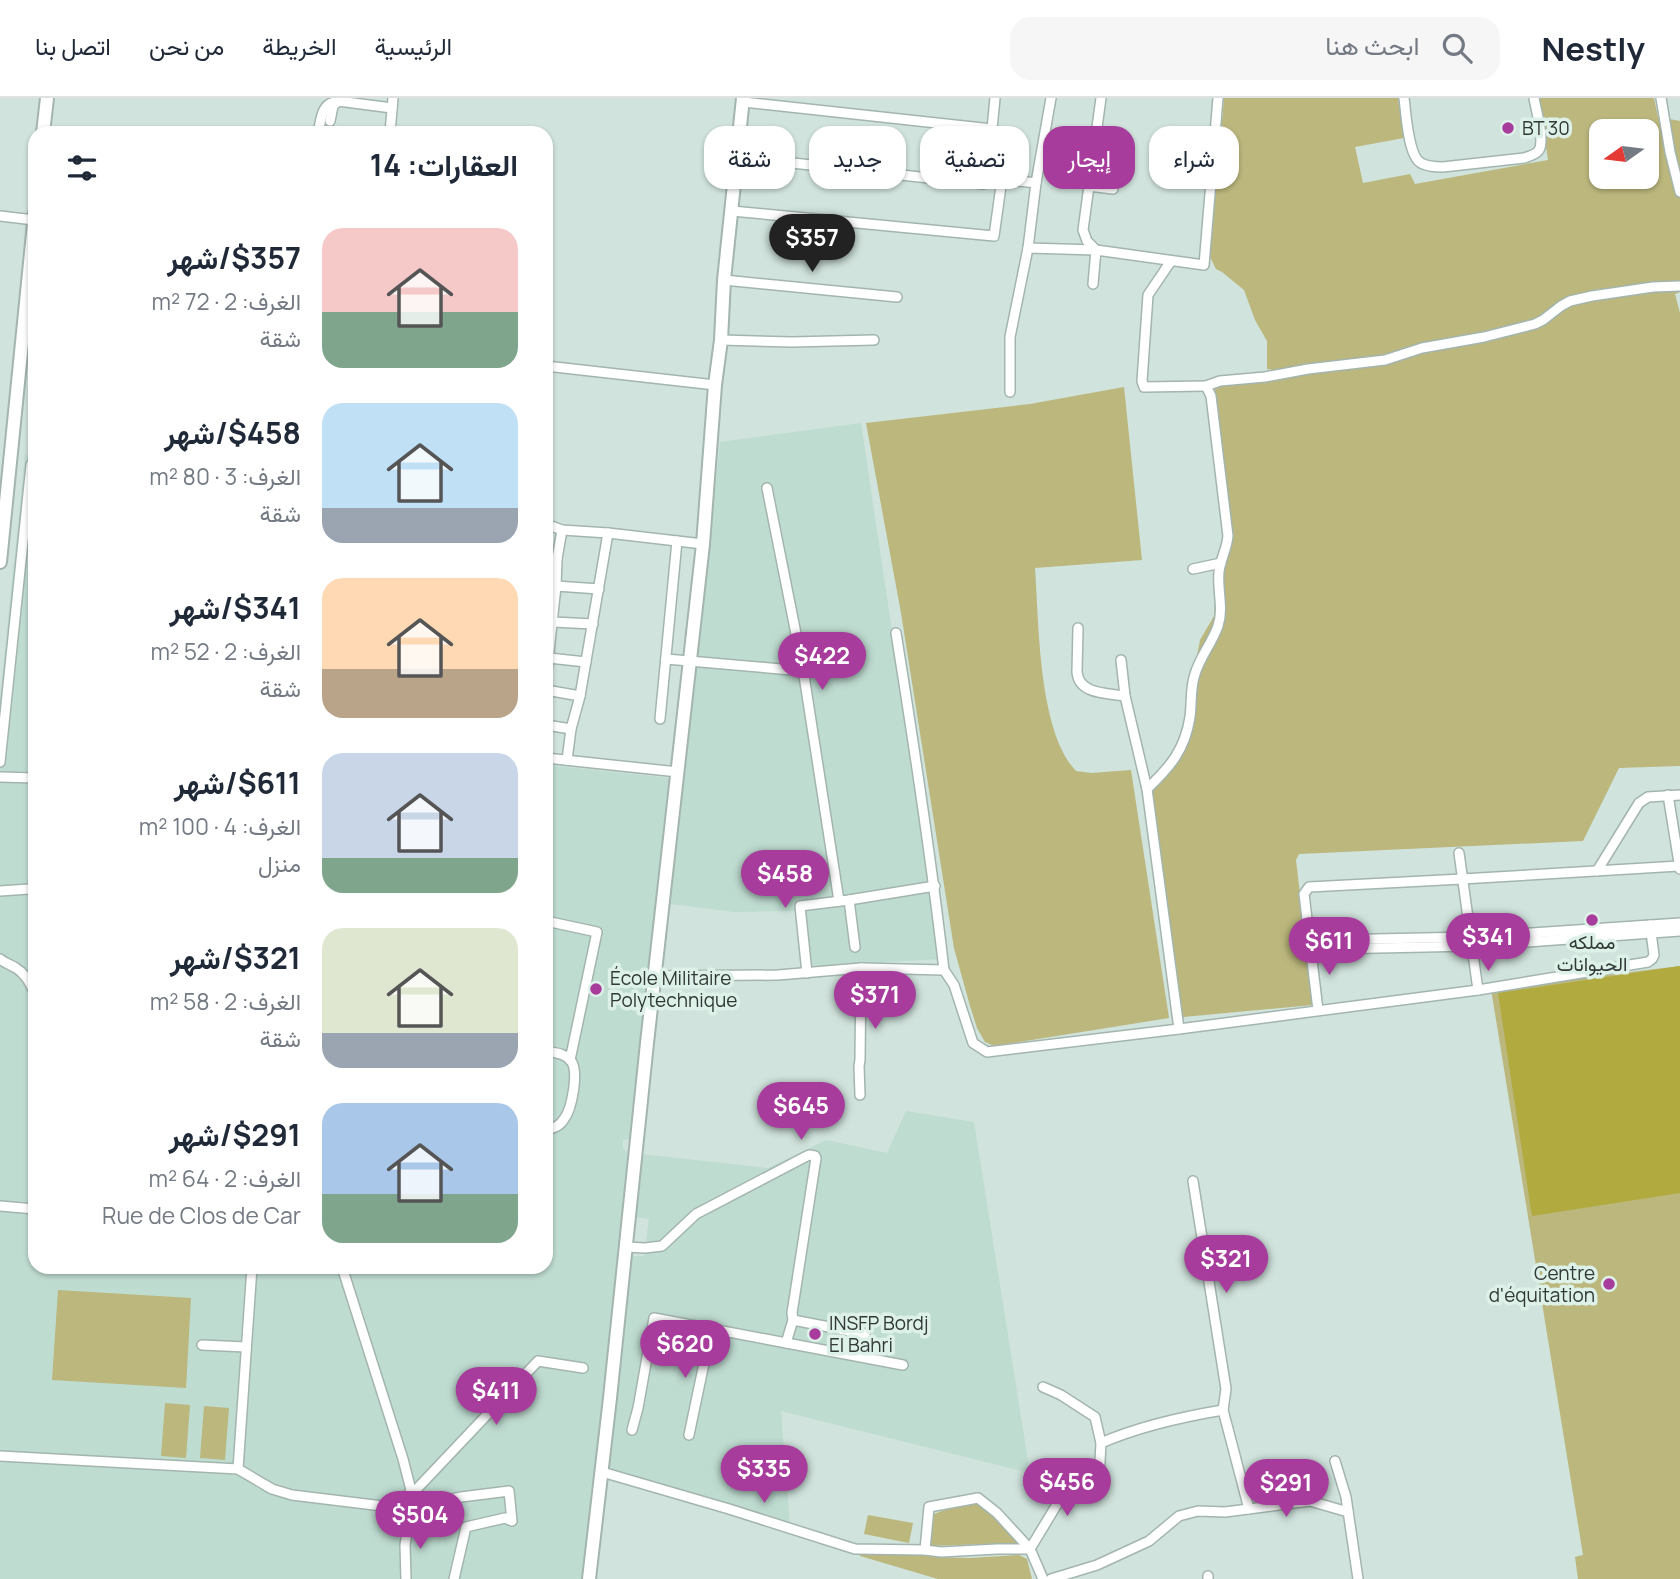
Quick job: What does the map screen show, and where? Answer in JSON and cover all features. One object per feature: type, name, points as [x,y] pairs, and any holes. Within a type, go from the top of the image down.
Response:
[{"type":"main road","points":[[44,126],[47,98]]},
{"type":"main road","points":[[741,126],[743,100]]},
{"type":"main road","points":[[589,1579],[703,544],[724,280],[734,189]]},
{"type":"main road","points":[[0,562],[28,342]]},
{"type":"street","points":[[992,126],[995,98]]},
{"type":"street","points":[[1010,392],[1010,337],[1028,248],[1051,98]]},
{"type":"street","points":[[1097,126],[1101,98]]},
{"type":"street","points":[[1028,248],[1096,250],[1204,265],[1218,98]]},
{"type":"street","points":[[1404,98],[1415,158],[1432,167],[1534,155],[1539,150],[1541,139],[1534,98]]},
{"type":"street","points":[[1661,98],[1680,192]]},
{"type":"street","points":[[743,100],[959,126]]},
{"type":"street","points":[[330,121],[333,106],[338,102]]},
{"type":"street","points":[[320,126],[325,107],[329,103],[338,102],[392,103],[390,126]]},
{"type":"street","points":[[795,163],[920,177]]},
{"type":"street","points":[[1029,182],[1036,183]]},
{"type":"street","points":[[732,211],[994,236],[1001,189]]},
{"type":"street","points":[[1089,189],[1083,230],[1087,241],[1096,250]]},
{"type":"street","points":[[0,216],[28,219]]},
{"type":"street","points":[[1093,284],[1096,250]]},
{"type":"street","points":[[1171,261],[1148,295],[1142,381],[1144,387],[1206,386],[1220,381],[1385,360],[1422,348],[1484,337],[1535,324],[1561,306],[1592,296],[1680,286]]},
{"type":"street","points":[[724,280],[897,298]]},
{"type":"street","points":[[721,340],[874,340]]},
{"type":"street","points":[[553,367],[715,385]]},
{"type":"street","points":[[1147,789],[1169,767],[1181,748],[1190,718],[1195,673],[1218,625],[1221,608],[1219,573],[1228,536],[1211,396],[1206,386]]},
{"type":"street","points":[[766,488],[855,947]]},
{"type":"street","points":[[0,762],[28,493]]},
{"type":"street","points":[[553,527],[562,530],[703,544]]},
{"type":"street","points":[[553,593],[562,530]]},
{"type":"street","points":[[567,760],[608,533]]},
{"type":"street","points":[[660,719],[677,541]]},
{"type":"street","points":[[1193,569],[1221,563]]},
{"type":"street","points":[[556,586],[599,589]]},
{"type":"street","points":[[553,622],[593,624]]},
{"type":"street","points":[[1078,628],[1077,678],[1081,684],[1086,689],[1125,696]]},
{"type":"street","points":[[896,633],[935,886],[944,970],[954,985],[973,1043],[987,1052],[1478,990],[1650,961],[1654,954],[1651,929]]},
{"type":"street","points":[[553,659],[586,662]]},
{"type":"street","points":[[666,659],[803,669]]},
{"type":"street","points":[[1121,660],[1125,696],[1147,789],[1179,1029]]},
{"type":"street","points":[[553,691],[580,696]]},
{"type":"street","points":[[553,726],[571,729]]},
{"type":"street","points":[[553,759],[678,772]]},
{"type":"street","points":[[0,776],[28,778]]},
{"type":"street","points":[[1318,1010],[1304,894],[1309,887],[1597,870],[1680,868],[1668,795]]},
{"type":"street","points":[[1597,870],[1639,803],[1648,797],[1680,795]]},
{"type":"street","points":[[1459,853],[1478,990]]},
{"type":"street","points":[[807,973],[800,906],[935,886]]},
{"type":"street","points":[[0,891],[28,889]]},
{"type":"street","points":[[553,923],[597,932],[570,1060]]},
{"type":"street","points":[[1310,951],[1651,929],[1680,923]]},
{"type":"street","points":[[1651,929],[1680,932]]},
{"type":"street","points":[[0,959],[28,979]]},
{"type":"street","points":[[654,976],[778,975],[861,968],[944,970]]},
{"type":"street","points":[[860,1095],[861,968]]},
{"type":"street","points":[[553,1052],[562,1054],[570,1060],[575,1075],[567,1116],[553,1127]]},
{"type":"street","points":[[626,1247],[662,1246],[696,1214],[813,1155],[816,1158],[793,1320],[786,1343]]},
{"type":"street","points":[[1193,1181],[1226,1389],[1223,1410],[1249,1509]]},
{"type":"street","points":[[0,1206],[28,1208]]},
{"type":"street","points":[[238,1469],[251,1274]]},
{"type":"street","points":[[344,1274],[412,1494]]},
{"type":"street","points":[[632,1430],[654,1318],[903,1365]]},
{"type":"street","points":[[793,1320],[865,1334]]},
{"type":"street","points":[[689,1436],[710,1330]]},
{"type":"street","points":[[202,1345],[246,1347]]},
{"type":"street","points":[[412,1494],[422,1498],[425,1505],[421,1517],[414,1521],[402,1516],[399,1508],[403,1498],[412,1494],[538,1361],[583,1368]]},
{"type":"street","points":[[1030,1549],[1062,1496],[1082,1484],[1099,1479],[1101,1443],[1095,1417],[1043,1387]]},
{"type":"street","points":[[1101,1443],[1130,1430],[1223,1410]]},
{"type":"street","points":[[0,1456],[238,1469],[272,1489],[292,1495],[399,1508]]},
{"type":"street","points":[[1335,1461],[1346,1497],[1359,1579]]},
{"type":"street","points":[[602,1472],[855,1549],[941,1552],[1030,1549]]},
{"type":"street","points":[[425,1505],[509,1491],[512,1521],[505,1518],[466,1527],[454,1579]]},
{"type":"street","points":[[925,1550],[929,1507],[978,1498],[997,1513],[1030,1549],[1043,1579]]},
{"type":"street","points":[[1051,1579],[1097,1565],[1149,1541],[1179,1516],[1198,1511],[1225,1512],[1310,1501],[1348,1512]]},
{"type":"street","points":[[406,1579],[405,1545],[410,1520]]},
{"type":"shaded area","points":[[1224,98],[1398,98],[1404,138],[1355,147],[1363,183],[1410,174],[1415,184],[1548,160],[1539,98],[1654,98],[1658,117],[1680,121],[1680,292],[1675,294],[1680,313],[1680,766],[1619,768],[1583,841],[1299,854],[1296,860],[1313,1005],[1183,1017],[1150,790],[1173,768],[1200,640],[1214,616],[1226,558],[1213,393],[1219,383],[1299,374],[1267,369],[1267,341],[1255,320],[1244,290],[1216,269],[1210,257],[1216,189],[1239,189],[1239,126],[1222,126]]},
{"type":"shaded area","points":[[1124,387],[1142,560],[1035,568],[1040,645],[1047,703],[1054,730],[1063,753],[1076,771],[1091,773],[1131,770],[1169,1018],[994,1046],[985,1042],[977,1028],[954,948],[901,613],[866,423],[1030,404]]},
{"type":"shaded area","points":[[861,423],[941,959],[808,966],[802,911],[735,912],[670,904],[720,442]]},
{"type":"shaded area","name":"École Militaire Polytechnique","points":[[25,455],[28,455],[28,1274],[553,1274],[553,766],[672,778],[652,937],[632,1138],[623,1140],[623,1148],[628,1153],[616,1294],[584,1579],[0,1579],[0,697]]},
{"type":"shaded area","name":"Centre d'équitation","points":[[1680,966],[1680,1579],[1578,1579],[1575,1557],[1583,1555],[1491,989]]},
{"type":"shaded area","points":[[1680,966],[1680,1193],[1532,1216],[1498,993]]},
{"type":"shaded area","name":"INSFP Bordj El Bahri","points":[[906,1111],[974,1122],[1030,1473],[781,1411],[790,1523],[608,1470],[630,1256],[644,1256],[649,1219],[634,1217],[641,1154],[768,1168],[826,1140],[887,1153]]},
{"type":"shaded area","points":[[58,1290],[191,1298],[186,1388],[52,1380]]},
{"type":"shaded area","points":[[165,1403],[190,1405],[186,1458],[161,1456]]},
{"type":"shaded area","points":[[204,1406],[229,1408],[225,1460],[200,1458]]},
{"type":"shaded area","points":[[964,1503],[982,1505],[1020,1541],[1019,1543],[930,1546],[934,1514]]},
{"type":"shaded area","points":[[868,1515],[913,1523],[909,1543],[864,1534]]},
{"type":"shaded area","points":[[865,1552],[970,1558],[1019,1555],[1027,1559],[1032,1579],[938,1579],[860,1556]]},
{"type":"place","name":"BT 30","points":[[1508,128]]},
{"type":"place","name":"مملكه الحيوانات","points":[[1592,920]]},
{"type":"place","name":"École Militaire Polytechnique","points":[[596,989]]},
{"type":"place","name":"Centre d'équitation","points":[[1609,1284]]},
{"type":"place","name":"INSFP Bordj El Bahri","points":[[815,1334]]}]
